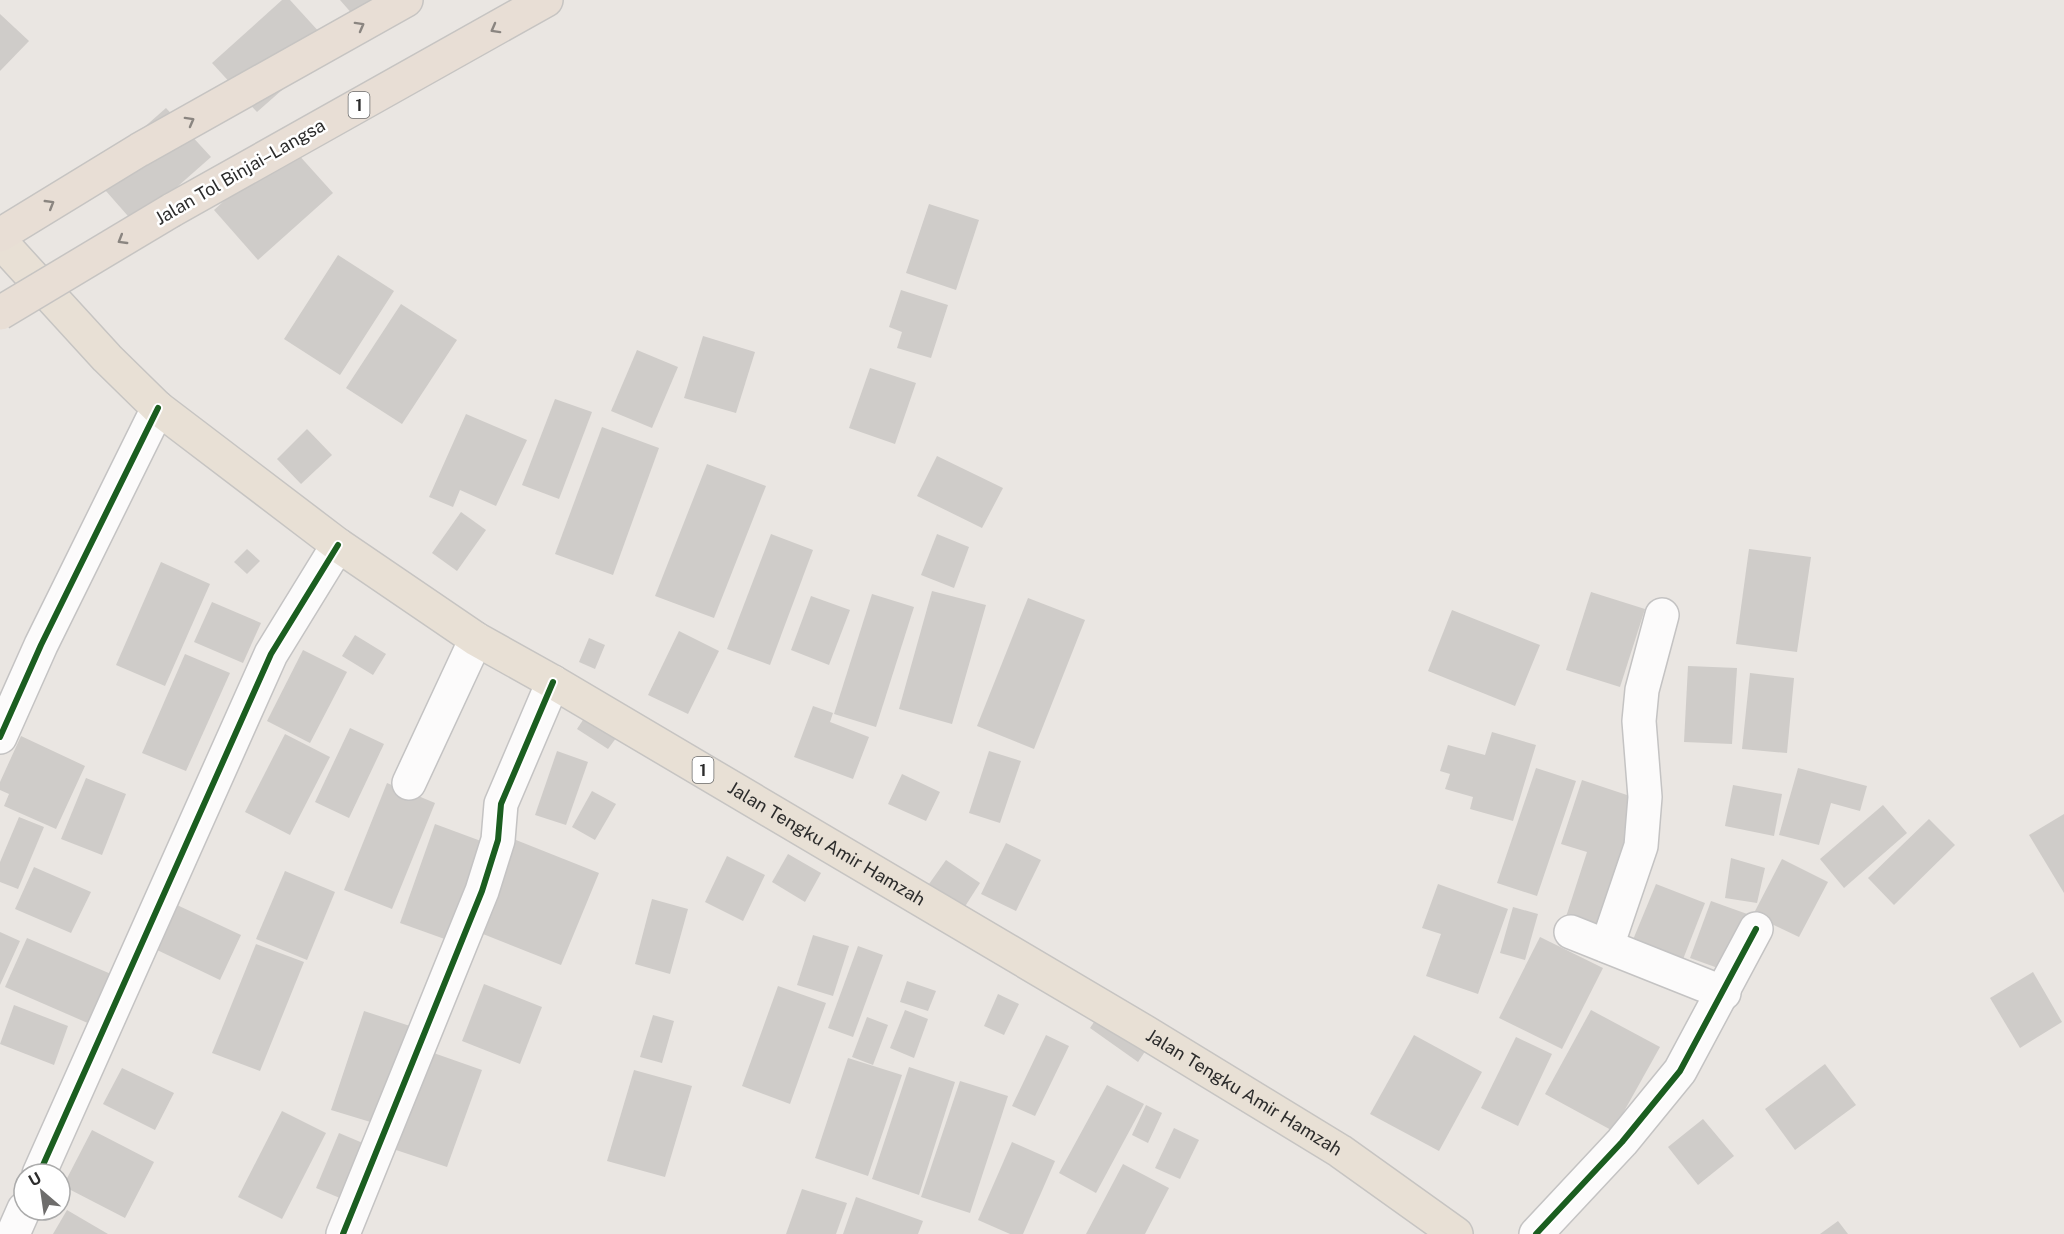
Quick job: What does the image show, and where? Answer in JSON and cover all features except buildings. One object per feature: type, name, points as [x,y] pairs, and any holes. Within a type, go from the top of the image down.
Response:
[{"type":"highway","points":[[0,234],[139,150],[406,0]]},
{"type":"highway","name":"Jalan Tol Binjai–Langsa","points":[[0,313],[172,210],[546,0]]},
{"type":"highway","name":"Jalan Tengku Amir Hamzah","points":[[0,241],[107,358],[158,408],[338,545],[476,639],[553,682],[1155,1038],[1340,1151],[1456,1234]]},
{"type":"street","points":[[0,737],[41,645],[158,408]]},
{"type":"street","points":[[44,1162],[271,654],[338,545]]},
{"type":"street","points":[[1607,946],[1641,846],[1645,797],[1639,721],[1642,690],[1662,615]]},
{"type":"street","points":[[409,783],[476,639]]},
{"type":"street","points":[[343,1234],[482,891],[498,840],[501,804],[553,682]]},
{"type":"street","points":[[1536,1234],[1653,1106],[1680,1071],[1725,993],[1756,928]]},
{"type":"street","points":[[1571,932],[1725,993]]},
{"type":"cycle path","points":[[0,737],[41,645],[158,408]]},
{"type":"cycle path","points":[[44,1162],[271,654],[338,545]]},
{"type":"cycle path","points":[[343,1234],[482,891],[498,840],[501,804],[553,682]]},
{"type":"cycle path","points":[[1536,1234],[1622,1142],[1680,1071],[1756,929]]}]
